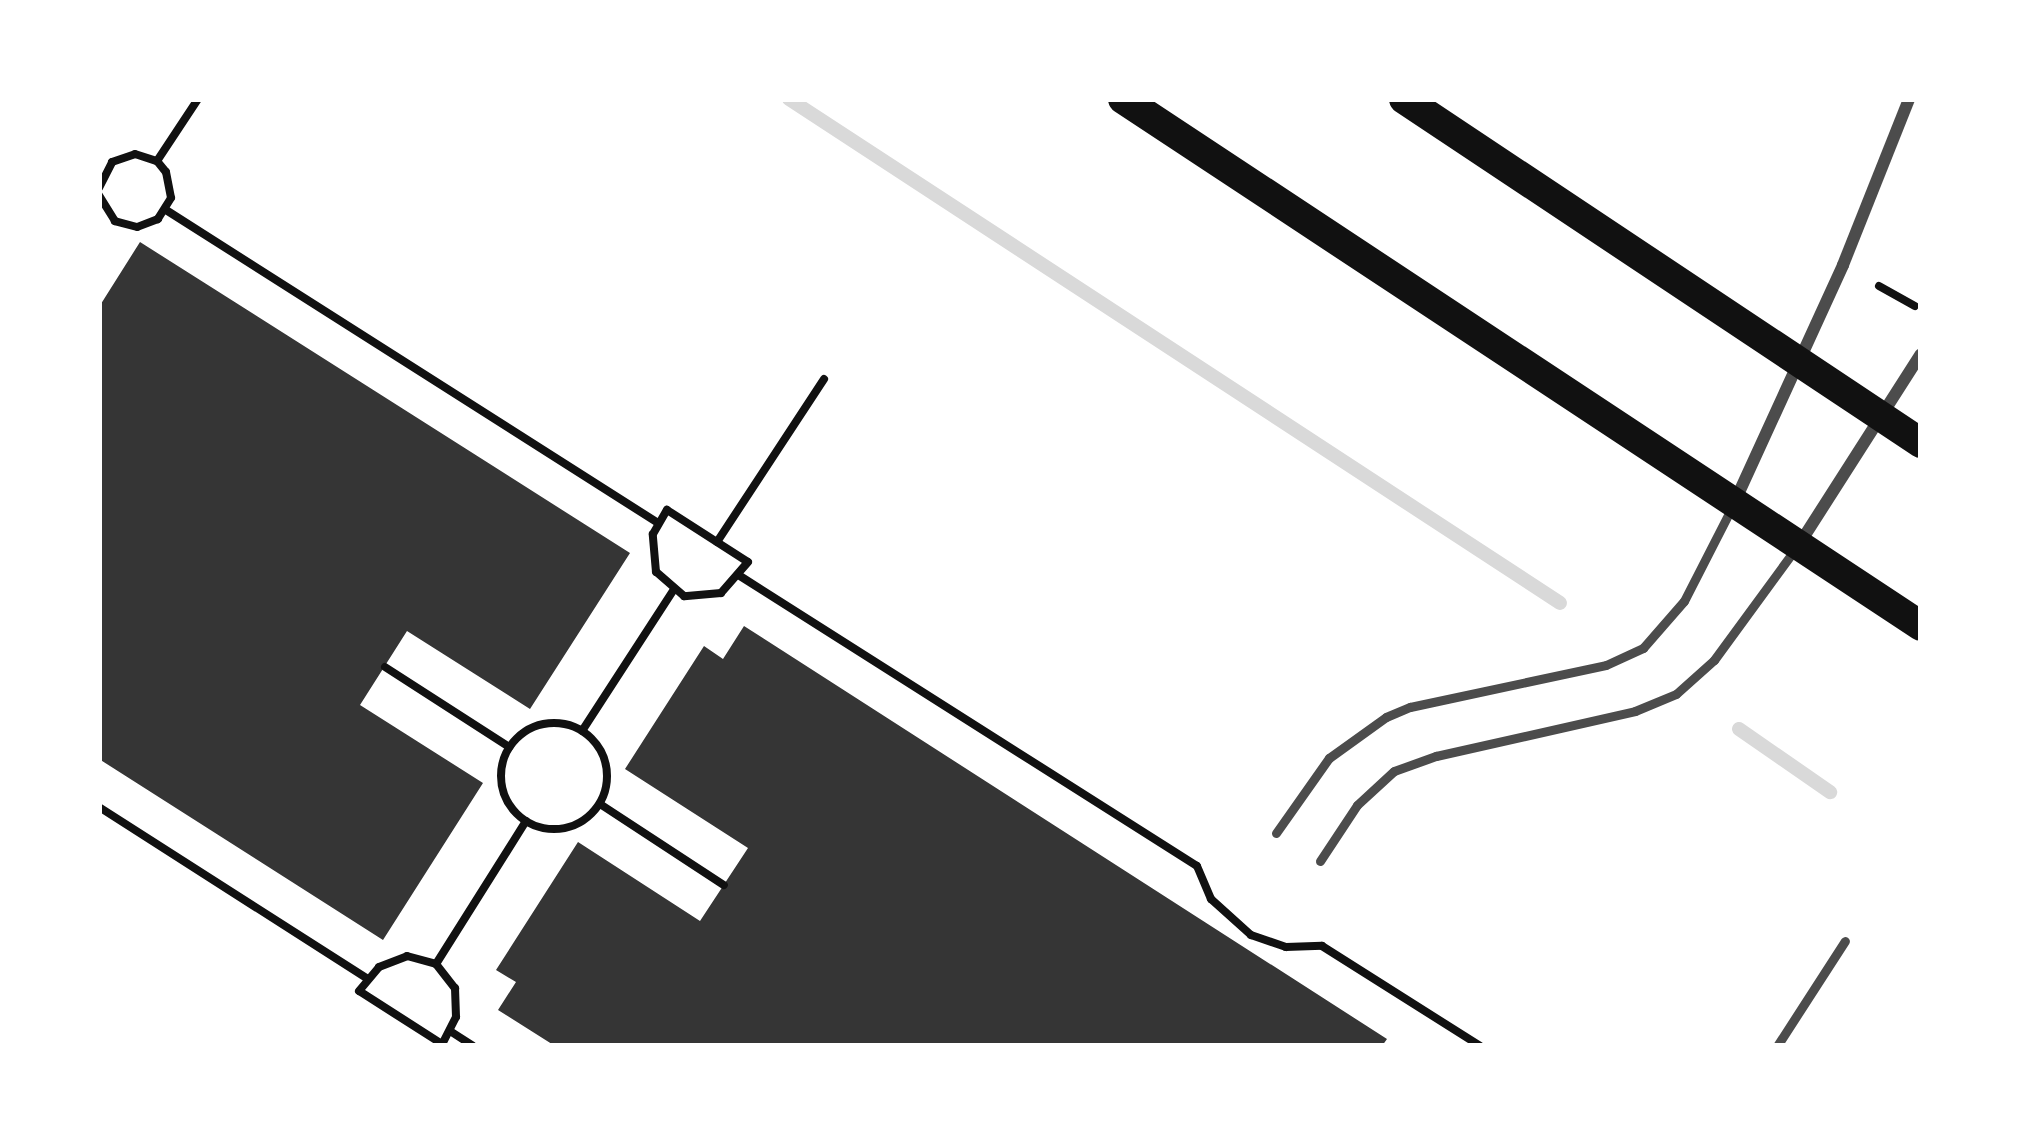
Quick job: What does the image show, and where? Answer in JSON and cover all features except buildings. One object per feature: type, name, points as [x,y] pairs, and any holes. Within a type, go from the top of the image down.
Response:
[{"type":"main road","points":[[1123,99],[1736,499],[1921,626]]},
{"type":"main road","points":[[1404,99],[1921,443]]},
{"type":"street","points":[[1736,499],[1909,99]]},
{"type":"street","points":[[1799,544],[1921,354]]},
{"type":"lane","points":[[1276,833],[1329,758],[1387,717],[1606,665],[1643,648],[1684,602],[1736,499]]},
{"type":"lane","points":[[1320,861],[1357,805],[1394,771],[1436,756],[1635,711],[1676,694],[1714,660],[1799,544]]},
{"type":"lane","points":[[1777,1046],[1845,941]]},
{"type":"path","points":[[157,161],[198,99]]},
{"type":"path","points":[[123,156],[157,161],[171,184],[166,210],[148,225],[126,226],[107,214],[99,192],[102,170],[123,156]]},
{"type":"path","points":[[166,210],[658,523]]},
{"type":"path","points":[[1879,286],[1915,306]]},
{"type":"path","points":[[717,542],[824,379]]},
{"type":"path","points":[[667,510],[748,562],[740,576],[709,597],[673,591],[651,560],[658,523],[667,510]]},
{"type":"path","points":[[740,576],[1197,866],[1211,899],[1251,935],[1286,946],[1322,946],[1480,1046]]},
{"type":"path","points":[[582,731],[673,591]]},
{"type":"path","points":[[385,667],[509,747]]},
{"type":"path","points":[[551,723],[582,731],[604,756],[607,772],[600,804],[586,819],[566,828],[545,829],[526,821],[510,807],[502,787],[509,747],[520,735],[551,723]]},
{"type":"path","points":[[600,804],[724,885]]},
{"type":"path","points":[[99,807],[368,979]]},
{"type":"path","points":[[436,964],[526,821]]},
{"type":"path","points":[[406,956],[436,964],[447,974],[458,1002],[442,1045],[359,991],[379,968],[406,956]]},
{"type":"path","points":[[450,1031],[473,1046]]},
{"type":"waterway","points":[[789,99],[1560,603]]},
{"type":"waterway","points":[[1739,729],[1830,792]]}]
